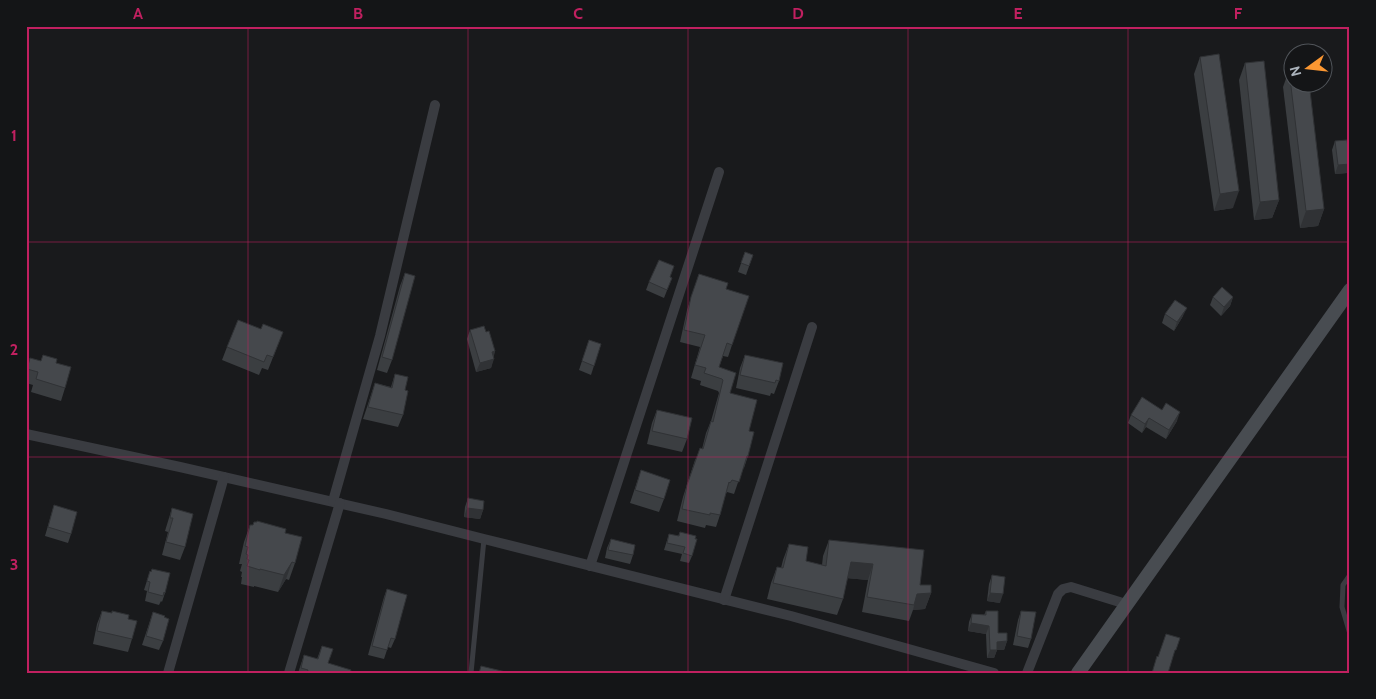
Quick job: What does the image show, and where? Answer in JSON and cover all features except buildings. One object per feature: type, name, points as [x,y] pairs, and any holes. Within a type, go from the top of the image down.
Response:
[{"type":"street","points":[[289,673],[337,502],[380,336],[435,105]]},
{"type":"street","points":[[590,566],[719,172]]},
{"type":"street","points":[[1078,673],[1350,290]]},
{"type":"street","points":[[724,600],[812,327]]},
{"type":"street","points":[[26,434],[386,514],[791,616],[994,673]]},
{"type":"street","points":[[168,673],[224,477]]},
{"type":"street","points":[[1028,673],[1058,594],[1063,589],[1071,587],[1126,604]]},
{"type":"lane","points":[[470,673],[484,539]]},
{"type":"lane","points":[[1350,575],[1343,586],[1342,607],[1350,634]]}]
